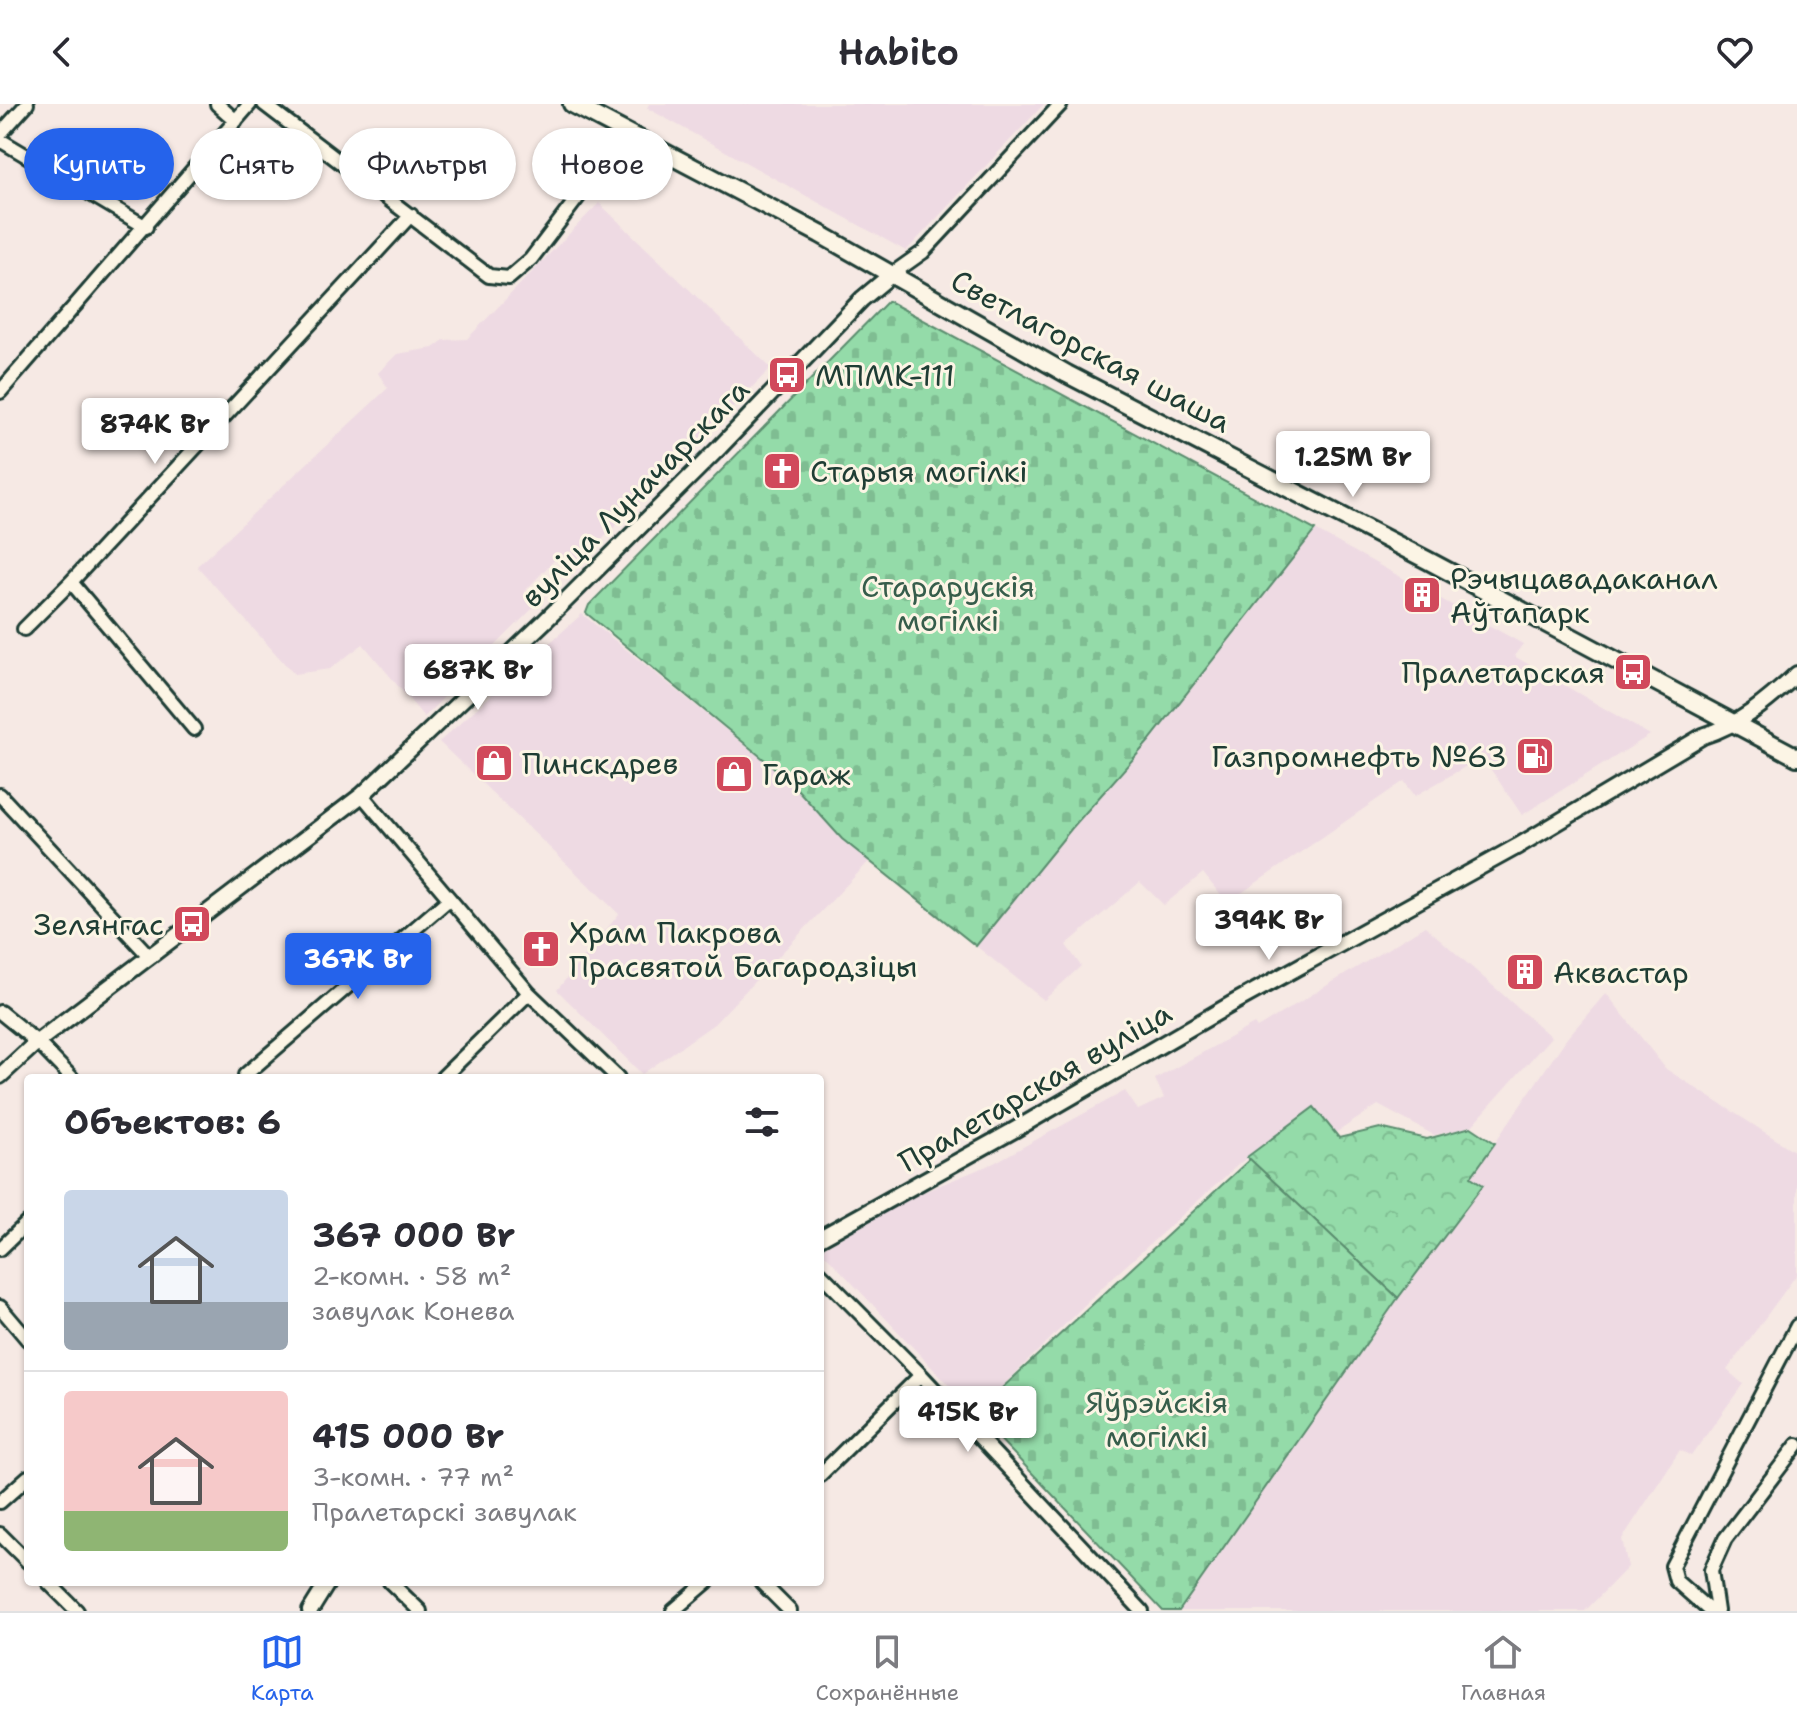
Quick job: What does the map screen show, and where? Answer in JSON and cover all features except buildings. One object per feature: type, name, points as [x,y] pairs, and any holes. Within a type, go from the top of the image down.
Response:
[{"type":"main road","name":"Светлагорская шаша","points":[[572,104],[615,128]]},
{"type":"main road","name":"Светлагорская шаша","points":[[673,159],[892,274],[1067,374],[1427,560],[1797,757]]},
{"type":"street","points":[[0,134],[27,104]]},
{"type":"street","points":[[217,104],[236,121]]},
{"type":"street","points":[[0,392],[250,104]]},
{"type":"street","points":[[264,104],[489,276],[509,278],[531,259],[576,200]]},
{"type":"street","points":[[892,274],[923,252],[1061,104]]},
{"type":"street","points":[[0,140],[146,227]]},
{"type":"street","points":[[24,629],[411,215]]},
{"type":"street","name":"вуліца Луначарскага","points":[[0,1076],[37,1042],[362,795],[545,621],[711,456],[862,299],[892,274]]},
{"type":"street","points":[[71,582],[194,729]]},
{"type":"street","name":"Пралетарская вуліца","points":[[824,1236],[1244,997],[1518,846],[1703,736],[1735,724],[1797,674]]},
{"type":"street","points":[[0,795],[150,957]]},
{"type":"street","points":[[362,795],[529,993],[614,1074]]},
{"type":"street","points":[[246,1074],[448,900]]},
{"type":"street","points":[[446,1074],[529,993]]},
{"type":"street","points":[[0,1012],[37,1042],[68,1074]]},
{"type":"street","points":[[0,1249],[24,1226]]},
{"type":"street","points":[[824,1277],[921,1375],[1142,1611]]},
{"type":"street","points":[[0,1307],[24,1335]]},
{"type":"street","points":[[1710,1611],[1676,1581],[1672,1566],[1797,1326]]},
{"type":"street","points":[[824,1471],[921,1375]]},
{"type":"street","points":[[1717,1611],[1711,1570],[1725,1539],[1797,1445]]},
{"type":"street","points":[[0,1502],[24,1481]]},
{"type":"street","points":[[0,1534],[24,1558]]},
{"type":"street","points":[[52,1586],[77,1611]]},
{"type":"street","points":[[310,1611],[326,1586]]},
{"type":"street","points":[[394,1586],[420,1611]]},
{"type":"street","points":[[673,1611],[702,1586]]},
{"type":"street","points":[[765,1586],[790,1611]]},
{"type":"shaded area","points":[[649,104],[1044,104],[906,251],[647,108]]},
{"type":"shaded area","points":[[599,203],[771,368],[573,569],[559,555],[524,592],[535,606],[424,717],[363,644],[330,669],[294,674],[197,566],[388,388],[378,373],[397,354],[433,348],[444,340],[467,339]]},
{"type":"shaded area","name":"Рэчыцавадаканал Аўтапарк","points":[[1315,530],[1523,644],[1514,656],[1650,735],[1522,815],[1483,758],[1487,754],[1415,796],[1404,781],[1227,903],[1203,873],[1164,905],[1140,882],[1066,945],[1081,966],[1044,1000],[976,946],[1072,828],[1149,741]]},
{"type":"shaded area","points":[[582,614],[878,852],[714,1024],[642,1074],[557,990],[619,914],[439,742]]},
{"type":"shaded area","points":[[1425,926],[1551,1037],[1471,1127],[1434,1135],[1378,1105],[1334,1134],[1314,1107],[1239,1164],[1111,1279],[975,1413],[824,1253],[824,1248],[897,1203],[994,1163],[1125,1091],[1138,1110],[1164,1098],[1155,1079],[1254,1024],[1257,1028]]},
{"type":"shaded area","points":[[1606,993],[1666,1069],[1797,1153],[1797,1274],[1727,1370],[1743,1384],[1691,1456],[1680,1450],[1622,1539],[1628,1567],[1585,1611],[1179,1611],[1343,1372],[1483,1185],[1471,1177],[1567,1038]]},
{"type":"green space","name":"Старарускія могілкі","points":[[888,301],[1315,530],[1149,741],[1072,828],[976,946],[842,839],[788,779],[586,613],[589,605]]},
{"type":"green space","points":[[1314,1107],[1339,1138],[1380,1128],[1427,1139],[1471,1127],[1495,1143],[1471,1177],[1483,1185],[1398,1298],[1247,1157]]},
{"type":"green space","name":"Яўрэйскія могілкі","points":[[1250,1159],[1398,1298],[1179,1611],[1163,1611],[975,1413]]},
{"type":"place","name":"МПМК-111","points":[[787,375]]},
{"type":"place","name":"Старыя могілкі","points":[[782,471]]},
{"type":"place","name":"Рэчыцавадаканал Аўтапарк","points":[[1422,595]]},
{"type":"place","name":"Пралетарская","points":[[1633,672]]},
{"type":"place","name":"Газпромнефть №63","points":[[1535,756]]},
{"type":"place","name":"Пинскдрев","points":[[494,763]]},
{"type":"place","name":"Гараж","points":[[734,774]]},
{"type":"place","name":"Зелянгас","points":[[192,924]]},
{"type":"place","name":"Храм Пакрова Прасвятой Багародзіцы","points":[[541,949]]},
{"type":"place","name":"Аквастар","points":[[1525,972]]}]
